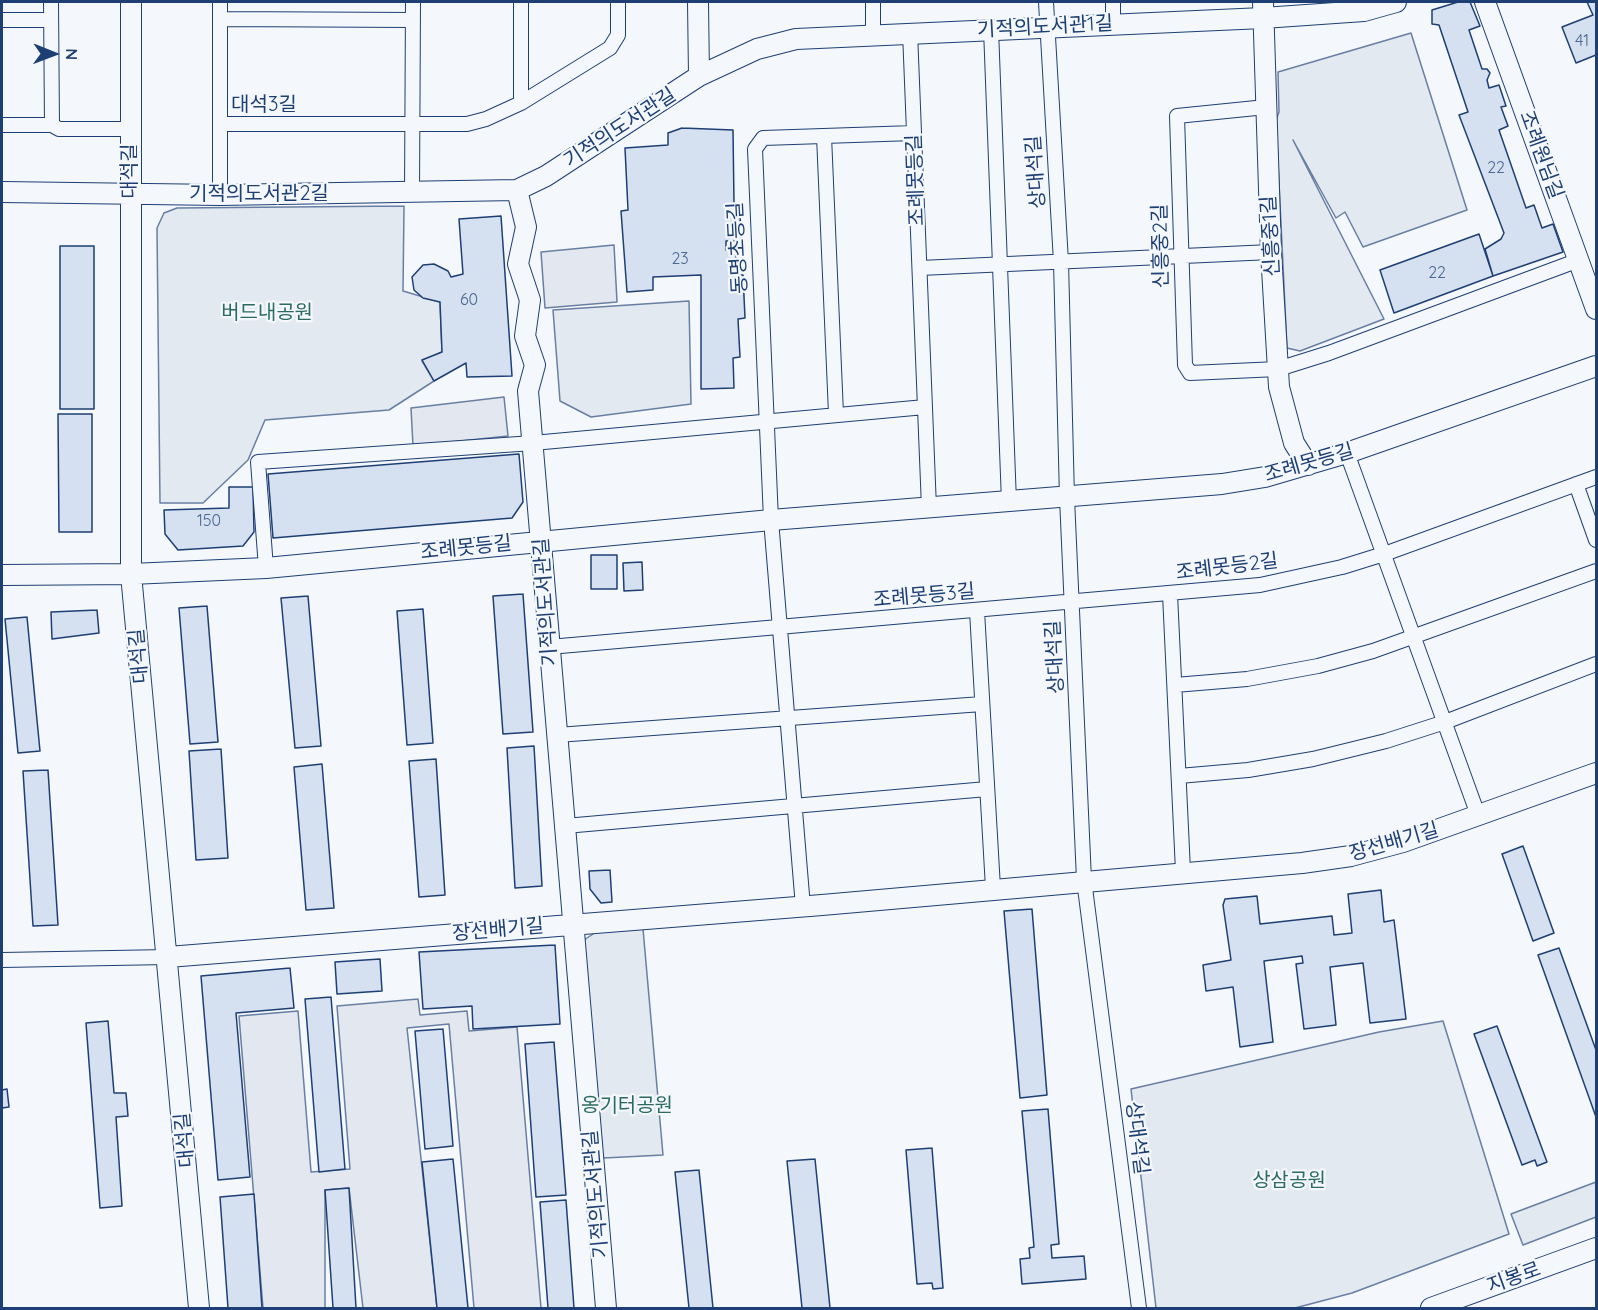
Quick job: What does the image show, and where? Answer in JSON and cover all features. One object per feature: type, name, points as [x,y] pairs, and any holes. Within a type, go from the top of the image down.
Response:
[{"type":"street","points":[[51,2],[52,125]]},
{"type":"street","name":"대석길","points":[[131,2],[131,574],[199,1308]]},
{"type":"street","name":"대석3길","points":[[220,2],[221,124],[467,124],[486,119],[521,103],[610,48],[618,35],[618,2]]},
{"type":"street","points":[[412,194],[413,2]]},
{"type":"street","points":[[521,2],[521,103]]},
{"type":"street","points":[[698,2],[699,76]]},
{"type":"street","points":[[873,2],[873,34]]},
{"type":"street","name":"상대석길","points":[[1046,2],[1061,262],[1067,498],[1084,880],[1139,1308]]},
{"type":"street","points":[[1113,2],[1113,23]]},
{"type":"street","name":"기적의도서관1길","points":[[699,76],[757,49],[816,36],[1047,27],[1263,10],[1364,11],[1396,2]]},
{"type":"street","name":"조례원님길","points":[[1485,2],[1596,309]]},
{"type":"street","name":"신흥중1길","points":[[1263,10],[1271,252],[1279,387],[1294,443],[1308,465]]},
{"type":"street","points":[[220,19],[413,20]]},
{"type":"street","points":[[2,20],[51,20]]},
{"type":"street","points":[[991,29],[1010,502]]},
{"type":"street","name":"조례못등길","points":[[910,32],[929,508]]},
{"type":"street","name":"기적의도서관길","points":[[606,1308],[528,392],[535,362],[525,336],[530,300],[518,264],[526,227],[517,190],[546,176],[699,76]]},
{"type":"street","name":"신흥중2길","points":[[1266,107],[1177,116],[1179,256],[1187,370],[1194,374],[1278,369]]},
{"type":"street","points":[[220,195],[221,124]]},
{"type":"street","points":[[2,125],[52,125],[59,129],[130,129]]},
{"type":"street","name":"동명초등길","points":[[771,519],[754,148],[763,138],[914,133]]},
{"type":"street","points":[[824,136],[836,414]]},
{"type":"street","name":"기적의도서관2길","points":[[2,192],[220,195],[412,194],[517,190]]},
{"type":"street","points":[[920,268],[1271,252]]},
{"type":"street","points":[[1278,369],[1329,353],[1579,260]]},
{"type":"street","name":"조례못등길","points":[[2,575],[131,574],[266,568],[771,519],[1067,498],[1222,484],[1308,465],[1347,453],[1596,366]]},
{"type":"street","points":[[266,568],[258,462],[533,443],[925,407]]},
{"type":"street","points":[[1347,453],[1478,815]]},
{"type":"street","name":"조례못등2길","points":[[1072,603],[1260,585],[1342,567],[1596,477]]},
{"type":"street","points":[[1576,484],[1596,540]]},
{"type":"street","points":[[771,519],[803,907]]},
{"type":"street","points":[[1175,685],[1247,679],[1318,666],[1414,637],[1596,571]]},
{"type":"street","points":[[1170,594],[1183,871]]},
{"type":"street","name":"조례못등3길","points":[[549,647],[1072,603]]},
{"type":"street","points":[[977,611],[993,888]]},
{"type":"street","points":[[1179,776],[1248,770],[1313,759],[1386,741],[1445,722],[1596,664]]},
{"type":"street","points":[[557,735],[982,704]]},
{"type":"street","name":"장선배기길","points":[[2,960],[168,957],[803,907],[1183,871],[1302,863],[1351,856],[1403,842],[1596,772]]},
{"type":"street","points":[[565,826],[987,789]]},
{"type":"street","name":"지봉로","points":[[1431,1308],[1596,1248]]},
{"type":"green space","points":[[1411,33],[1467,210],[1363,247],[1345,212],[1336,218],[1293,140],[1384,319],[1300,351],[1287,348],[1276,120],[1279,112],[1278,72]]},
{"type":"green space","name":"버드내공원","points":[[404,206],[403,291],[440,302],[442,352],[422,361],[434,381],[389,410],[265,420],[248,460],[203,503],[160,503],[157,228],[164,213],[177,208]]},
{"type":"green space","points":[[689,301],[691,404],[591,417],[560,401],[553,310]]},
{"type":"green space","name":"옹기터공원","points":[[643,929],[663,1155],[604,1158],[599,1155],[584,940],[596,932]]},
{"type":"green space","name":"상삼공원","points":[[1443,1021],[1509,1234],[1352,1293],[1295,1308],[1156,1308],[1131,1089],[1379,1032]]},
{"type":"green space","points":[[1596,1182],[1596,1217],[1523,1245],[1511,1214]]},
{"type":"shaded area","points":[[614,245],[617,302],[545,308],[541,252]]},
{"type":"shaded area","points":[[504,397],[508,436],[413,446],[411,408]]},
{"type":"shaded area","points":[[418,999],[420,1015],[467,1011],[469,1031],[517,1027],[541,1308],[474,1308],[449,1024],[407,1028],[437,1308],[363,1308],[349,1188],[325,1190],[325,1308],[263,1308],[239,1016],[298,1011],[311,1172],[350,1169],[337,1006]]},
{"type":"building","points":[[1458,2],[1470,2],[1480,26],[1469,30],[1482,69],[1487,69],[1490,73],[1487,80],[1489,88],[1499,85],[1506,106],[1501,107],[1508,126],[1499,130],[1526,208],[1534,205],[1542,228],[1553,224],[1563,252],[1493,276],[1485,249],[1501,239],[1504,233],[1459,115],[1468,112],[1439,25],[1432,24],[1432,10]]},
{"type":"building","points":[[1587,2],[1596,2],[1596,55],[1576,63],[1562,27],[1593,15]]},
{"type":"building","points":[[682,128],[733,130],[734,204],[725,205],[726,212],[740,212],[741,241],[726,241],[726,250],[736,249],[736,269],[731,270],[731,275],[743,275],[745,318],[738,319],[740,357],[733,358],[734,388],[701,389],[701,275],[653,277],[653,290],[627,292],[621,211],[628,210],[625,148],[668,145],[668,133]]},
{"type":"building","points":[[501,216],[512,376],[467,377],[466,363],[434,381],[422,360],[442,352],[440,302],[423,298],[414,290],[412,277],[423,265],[434,264],[448,271],[451,277],[463,274],[459,219]]},
{"type":"building","points":[[1479,234],[1493,276],[1394,313],[1380,270]]},
{"type":"building","points":[[60,246],[94,246],[94,409],[60,409]]},
{"type":"building","points":[[58,414],[92,414],[92,532],[59,532]]},
{"type":"building","points":[[519,454],[523,502],[512,518],[273,538],[268,474]]},
{"type":"building","points":[[229,487],[253,487],[254,532],[243,546],[178,550],[165,534],[164,510],[229,508]]},
{"type":"building","points":[[591,555],[617,555],[617,589],[591,589]]},
{"type":"building","points":[[642,562],[643,590],[624,591],[623,563]]},
{"type":"building","points":[[523,594],[533,732],[503,734],[493,596]]},
{"type":"building","points":[[308,596],[321,746],[295,748],[281,598]]},
{"type":"building","points":[[207,606],[218,742],[190,744],[179,608]]},
{"type":"building","points":[[423,609],[433,743],[407,745],[397,611]]},
{"type":"building","points":[[97,610],[99,633],[52,639],[51,612]]},
{"type":"building","points":[[27,617],[40,751],[18,753],[5,619]]},
{"type":"building","points":[[534,746],[542,886],[515,888],[507,748]]},
{"type":"building","points":[[221,749],[228,858],[196,860],[189,751]]},
{"type":"building","points":[[436,759],[445,895],[419,897],[409,761]]},
{"type":"building","points":[[322,764],[334,908],[306,910],[294,767]]},
{"type":"building","points":[[48,770],[58,925],[33,926],[23,771]]},
{"type":"building","points":[[1523,846],[1554,933],[1533,941],[1502,854]]},
{"type":"building","points":[[610,870],[612,902],[601,903],[590,889],[589,871]]},
{"type":"building","points":[[1381,890],[1384,922],[1394,920],[1406,1019],[1370,1023],[1363,963],[1330,967],[1336,1025],[1304,1029],[1296,964],[1303,963],[1302,956],[1264,961],[1273,1042],[1240,1047],[1233,987],[1206,991],[1203,965],[1231,960],[1223,905],[1225,899],[1257,896],[1260,924],[1332,916],[1334,935],[1352,933],[1348,894]]},
{"type":"building","points":[[1032,909],[1047,1095],[1020,1098],[1004,911]]},
{"type":"building","points":[[555,945],[560,1024],[473,1029],[472,1006],[423,1009],[419,952]]},
{"type":"building","points":[[1559,948],[1596,1050],[1596,1117],[1538,955]]},
{"type":"building","points":[[380,959],[382,991],[337,994],[335,962]]},
{"type":"building","points":[[290,968],[294,1008],[236,1013],[250,1177],[218,1180],[201,976]]},
{"type":"building","points":[[331,997],[345,1169],[319,1172],[305,999]]},
{"type":"building","points":[[108,1021],[114,1093],[126,1093],[128,1116],[116,1117],[122,1206],[100,1208],[86,1023]]},
{"type":"building","points":[[1497,1026],[1547,1162],[1537,1166],[1535,1160],[1522,1165],[1474,1034]]},
{"type":"building","points":[[443,1029],[453,1146],[425,1149],[415,1031]]},
{"type":"building","points":[[554,1042],[566,1195],[536,1197],[525,1044]]},
{"type":"building","points":[[7,1089],[9,1107],[2,1108],[2,1090]]},
{"type":"building","points":[[1048,1109],[1059,1244],[1051,1245],[1052,1258],[1084,1256],[1086,1279],[1022,1284],[1020,1259],[1030,1258],[1029,1248],[1034,1247],[1022,1111]]},
{"type":"building","points":[[932,1148],[943,1288],[933,1289],[932,1283],[917,1284],[906,1150]]},
{"type":"building","points":[[453,1159],[468,1308],[437,1308],[422,1162]]},
{"type":"building","points":[[815,1159],[830,1308],[802,1308],[787,1161]]},
{"type":"building","points":[[699,1170],[713,1308],[689,1308],[675,1172]]},
{"type":"building","points":[[349,1188],[356,1308],[333,1308],[325,1190]]},
{"type":"building","points":[[254,1194],[262,1308],[228,1308],[220,1197]]},
{"type":"building","points":[[566,1200],[574,1308],[548,1308],[540,1202]]}]
